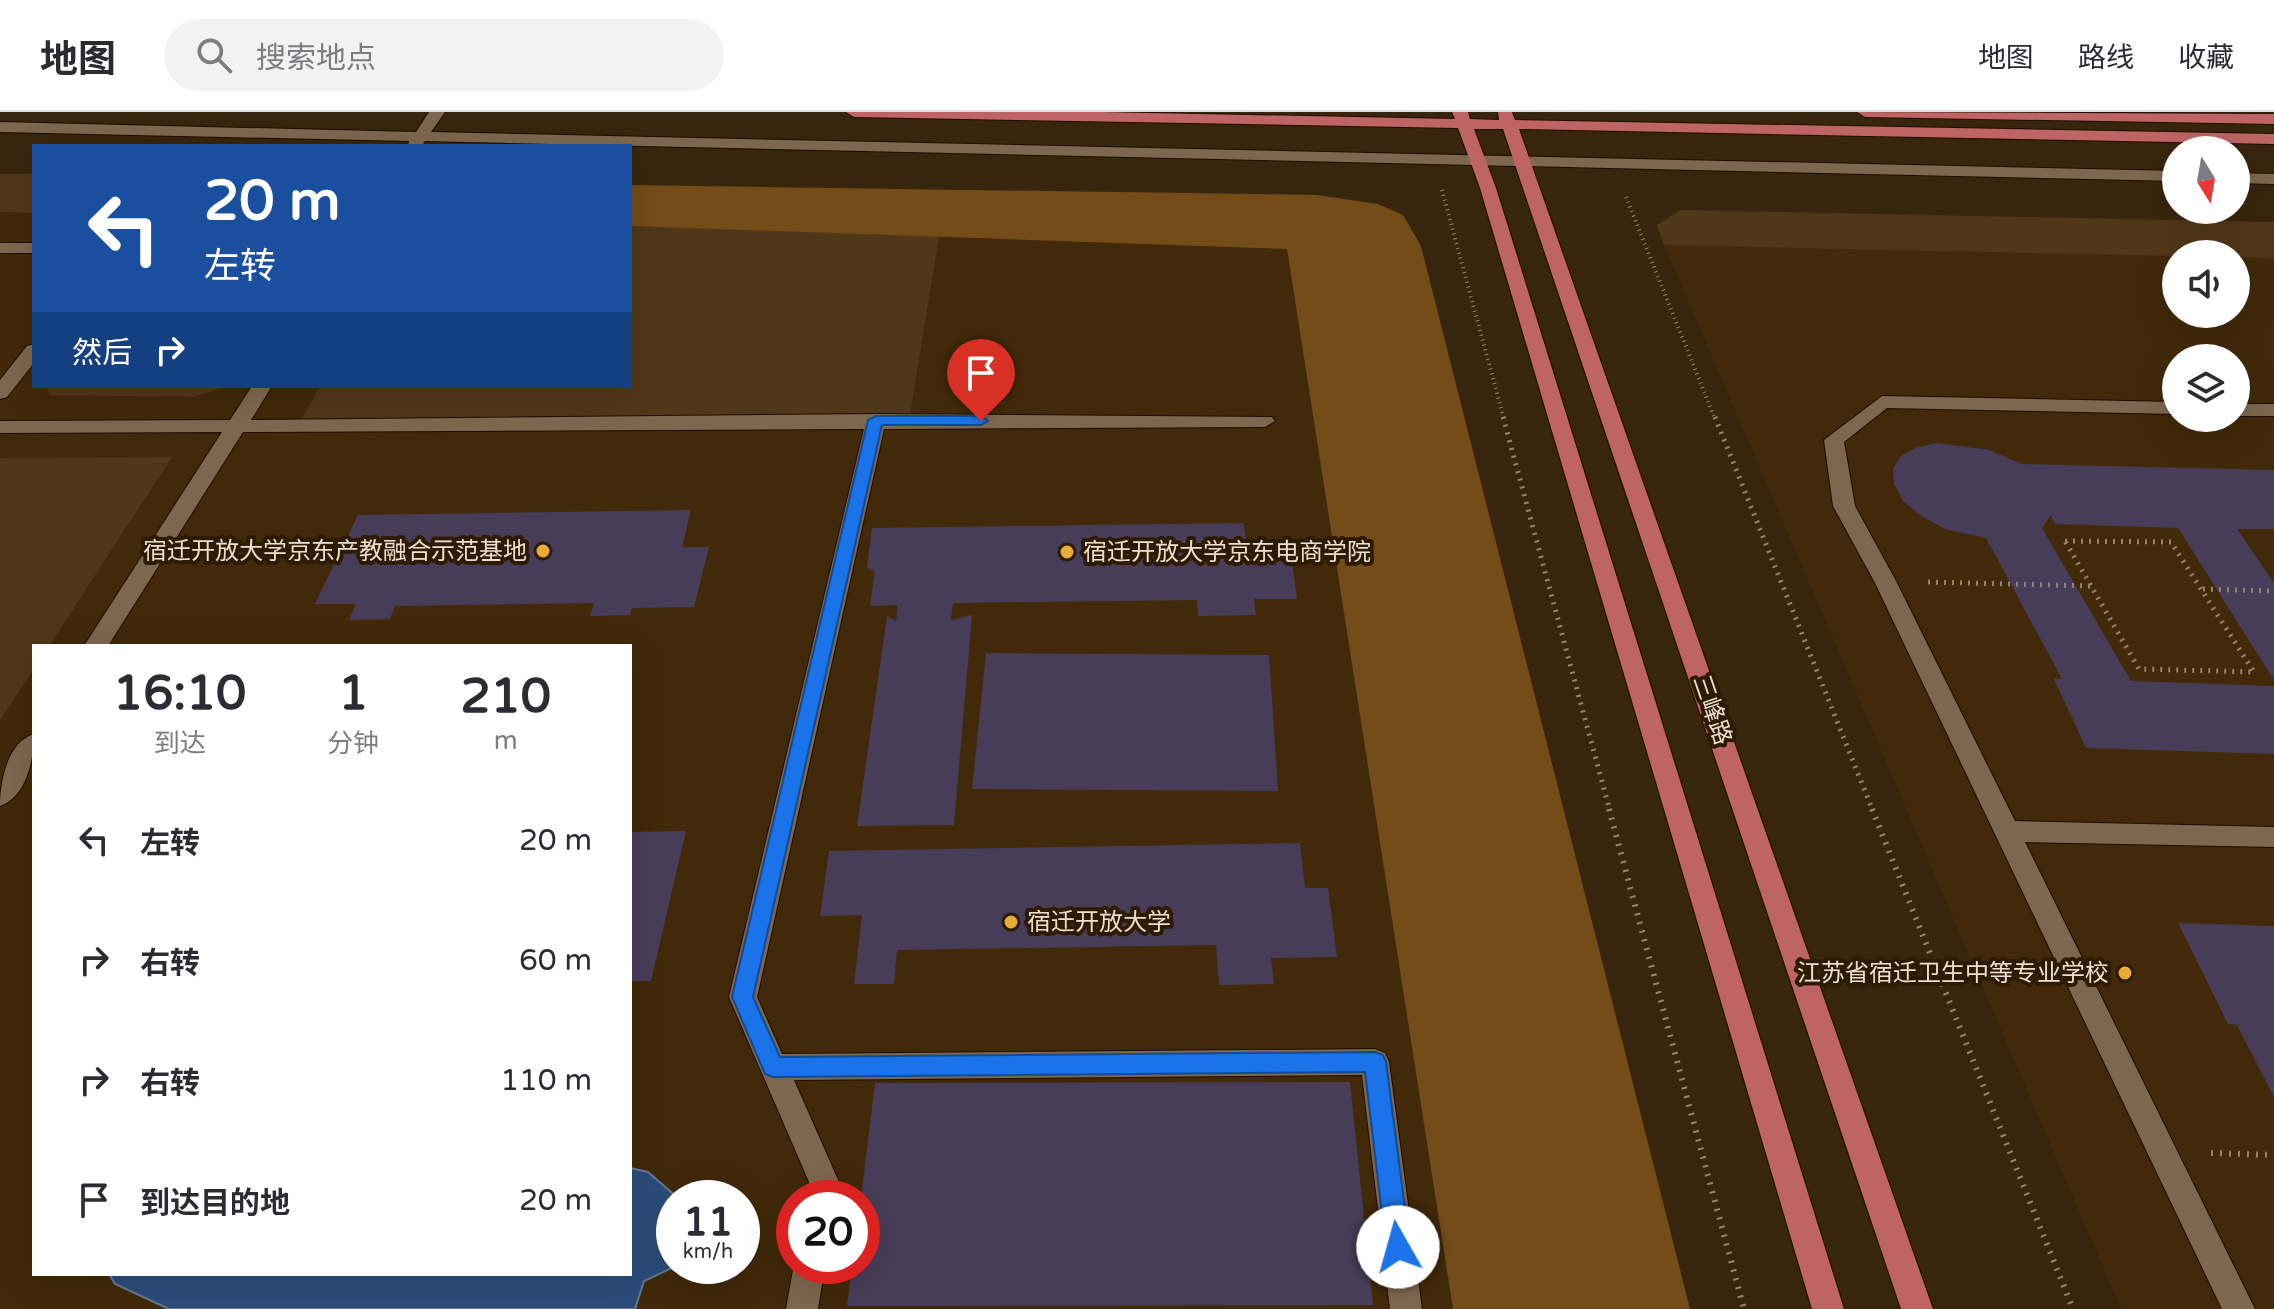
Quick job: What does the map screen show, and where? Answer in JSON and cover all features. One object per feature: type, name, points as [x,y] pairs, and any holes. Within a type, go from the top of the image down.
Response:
[{"type":"main road","points":[[854,112],[1462,118],[2274,139]]},
{"type":"main road","points":[[1865,112],[2274,119]]},
{"type":"main road","points":[[1462,118],[1479,161],[1828,1309]]},
{"type":"main road","name":"三峰路","points":[[1507,119],[1524,160],[1917,1309]]},
{"type":"lane","points":[[199,144],[225,112]]},
{"type":"lane","points":[[418,140],[437,112]]},
{"type":"lane","points":[[0,127],[632,144]]},
{"type":"lane","points":[[632,144],[1524,160],[2162,176]]},
{"type":"lane","points":[[2250,178],[2274,179]]},
{"type":"lane","points":[[0,248],[32,248]]},
{"type":"lane","points":[[0,393],[8,373],[32,352]]},
{"type":"lane","points":[[97,644],[261,388]]},
{"type":"lane","points":[[2162,408],[1882,402],[1834,440],[1844,506],[1885,581],[2239,1309]]},
{"type":"lane","points":[[2250,410],[2274,410]]},
{"type":"lane","points":[[823,1180],[743,997],[876,420]]},
{"type":"lane","points":[[0,427],[876,420],[1265,421]]},
{"type":"lane","points":[[0,796],[32,746]]},
{"type":"lane","points":[[2004,831],[2274,837]]},
{"type":"lane","points":[[773,1067],[1375,1062],[1406,1309]]},
{"type":"lane","points":[[802,1309],[806,1284]]},
{"type":"path","points":[[1434,159],[1744,1309]]},
{"type":"path","points":[[1611,162],[2073,1309]]},
{"type":"path","points":[[2065,541],[2171,542],[2203,589],[2254,672],[2139,669],[2065,541]]},
{"type":"path","points":[[1885,581],[2091,586]]},
{"type":"path","points":[[2203,589],[2274,591]]},
{"type":"path","points":[[2161,1151],[2274,1155]]},
{"type":"shaded area","points":[[0,174],[32,174],[32,213],[0,212]]},
{"type":"shaded area","points":[[632,185],[1317,195],[1378,204],[1403,215],[1421,246],[1690,1309],[1453,1309],[1287,249],[632,226]]},
{"type":"shaded area","name":"江苏省宿迁卫生中等专业学校","points":[[1681,210],[2162,220],[2162,224],[2274,222],[2274,1309],[2121,1309],[1657,225]]},
{"type":"shaded area","points":[[1681,210],[2162,220],[2162,224],[2274,222],[2274,258],[2250,257],[2250,240],[2162,240],[2162,256],[1664,245],[1657,225]]},
{"type":"shaded area","name":"宿迁开放大学","points":[[0,212],[32,213],[32,388],[632,388],[632,226],[1287,248],[1453,1309],[0,1309]]},
{"type":"shaded area","points":[[632,226],[939,236],[910,415],[301,420],[320,388],[632,388]]},
{"type":"shaded area","points":[[47,388],[220,388],[194,397],[49,395]]},
{"type":"shaded area","points":[[172,457],[50,644],[32,644],[32,672],[0,721],[0,458]]},
{"type":"water","points":[[632,1168],[648,1172],[657,1180],[656,1275],[644,1281],[635,1309],[169,1309],[115,1284],[110,1276],[632,1276]]},
{"type":"building","points":[[1938,443],[1989,450],[2022,464],[2274,470],[2274,529],[2237,529],[2274,583],[2274,680],[2178,528],[2055,524],[2051,515],[2042,528],[2131,681],[2274,686],[2274,754],[2086,748],[2054,679],[2062,679],[1986,538],[1945,529],[1921,516],[1903,501],[1894,484],[1893,469],[1901,456],[1917,447]]},
{"type":"building","points":[[691,510],[682,547],[709,547],[694,607],[632,608],[630,615],[590,616],[594,603],[395,606],[390,619],[349,620],[356,604],[315,604],[358,515]]},
{"type":"building","points":[[1244,523],[1247,554],[1291,554],[1297,599],[1254,599],[1256,615],[1198,616],[1197,600],[953,603],[951,620],[972,615],[954,825],[857,826],[887,616],[896,621],[898,605],[870,606],[875,571],[867,568],[872,528]]},
{"type":"building","points":[[986,653],[1269,655],[1278,791],[972,789]]},
{"type":"building","points":[[686,831],[651,981],[632,981],[632,832]]},
{"type":"building","points":[[1300,843],[1305,888],[1328,888],[1337,957],[1271,958],[1274,984],[1219,985],[1216,945],[897,950],[894,984],[854,984],[862,915],[820,916],[829,851]]},
{"type":"building","points":[[2178,923],[2274,926],[2274,1097],[2237,1025],[2228,1024]]},
{"type":"building","points":[[1350,1082],[1373,1305],[847,1306],[850,1284],[880,1284],[880,1180],[863,1180],[875,1083]]},
{"type":"place","name":"宿迁开放大学京东产教融合示范基地","points":[[543,551]]},
{"type":"place","name":"宿迁开放大学京东电商学院","points":[[1067,552]]},
{"type":"place","name":"宿迁开放大学","points":[[1011,922]]},
{"type":"place","name":"江苏省宿迁卫生中等专业学校","points":[[2125,973]]},
{"type":"route","points":[[981,421],[876,420],[743,997],[773,1067],[1375,1062],[1398,1247]]}]
